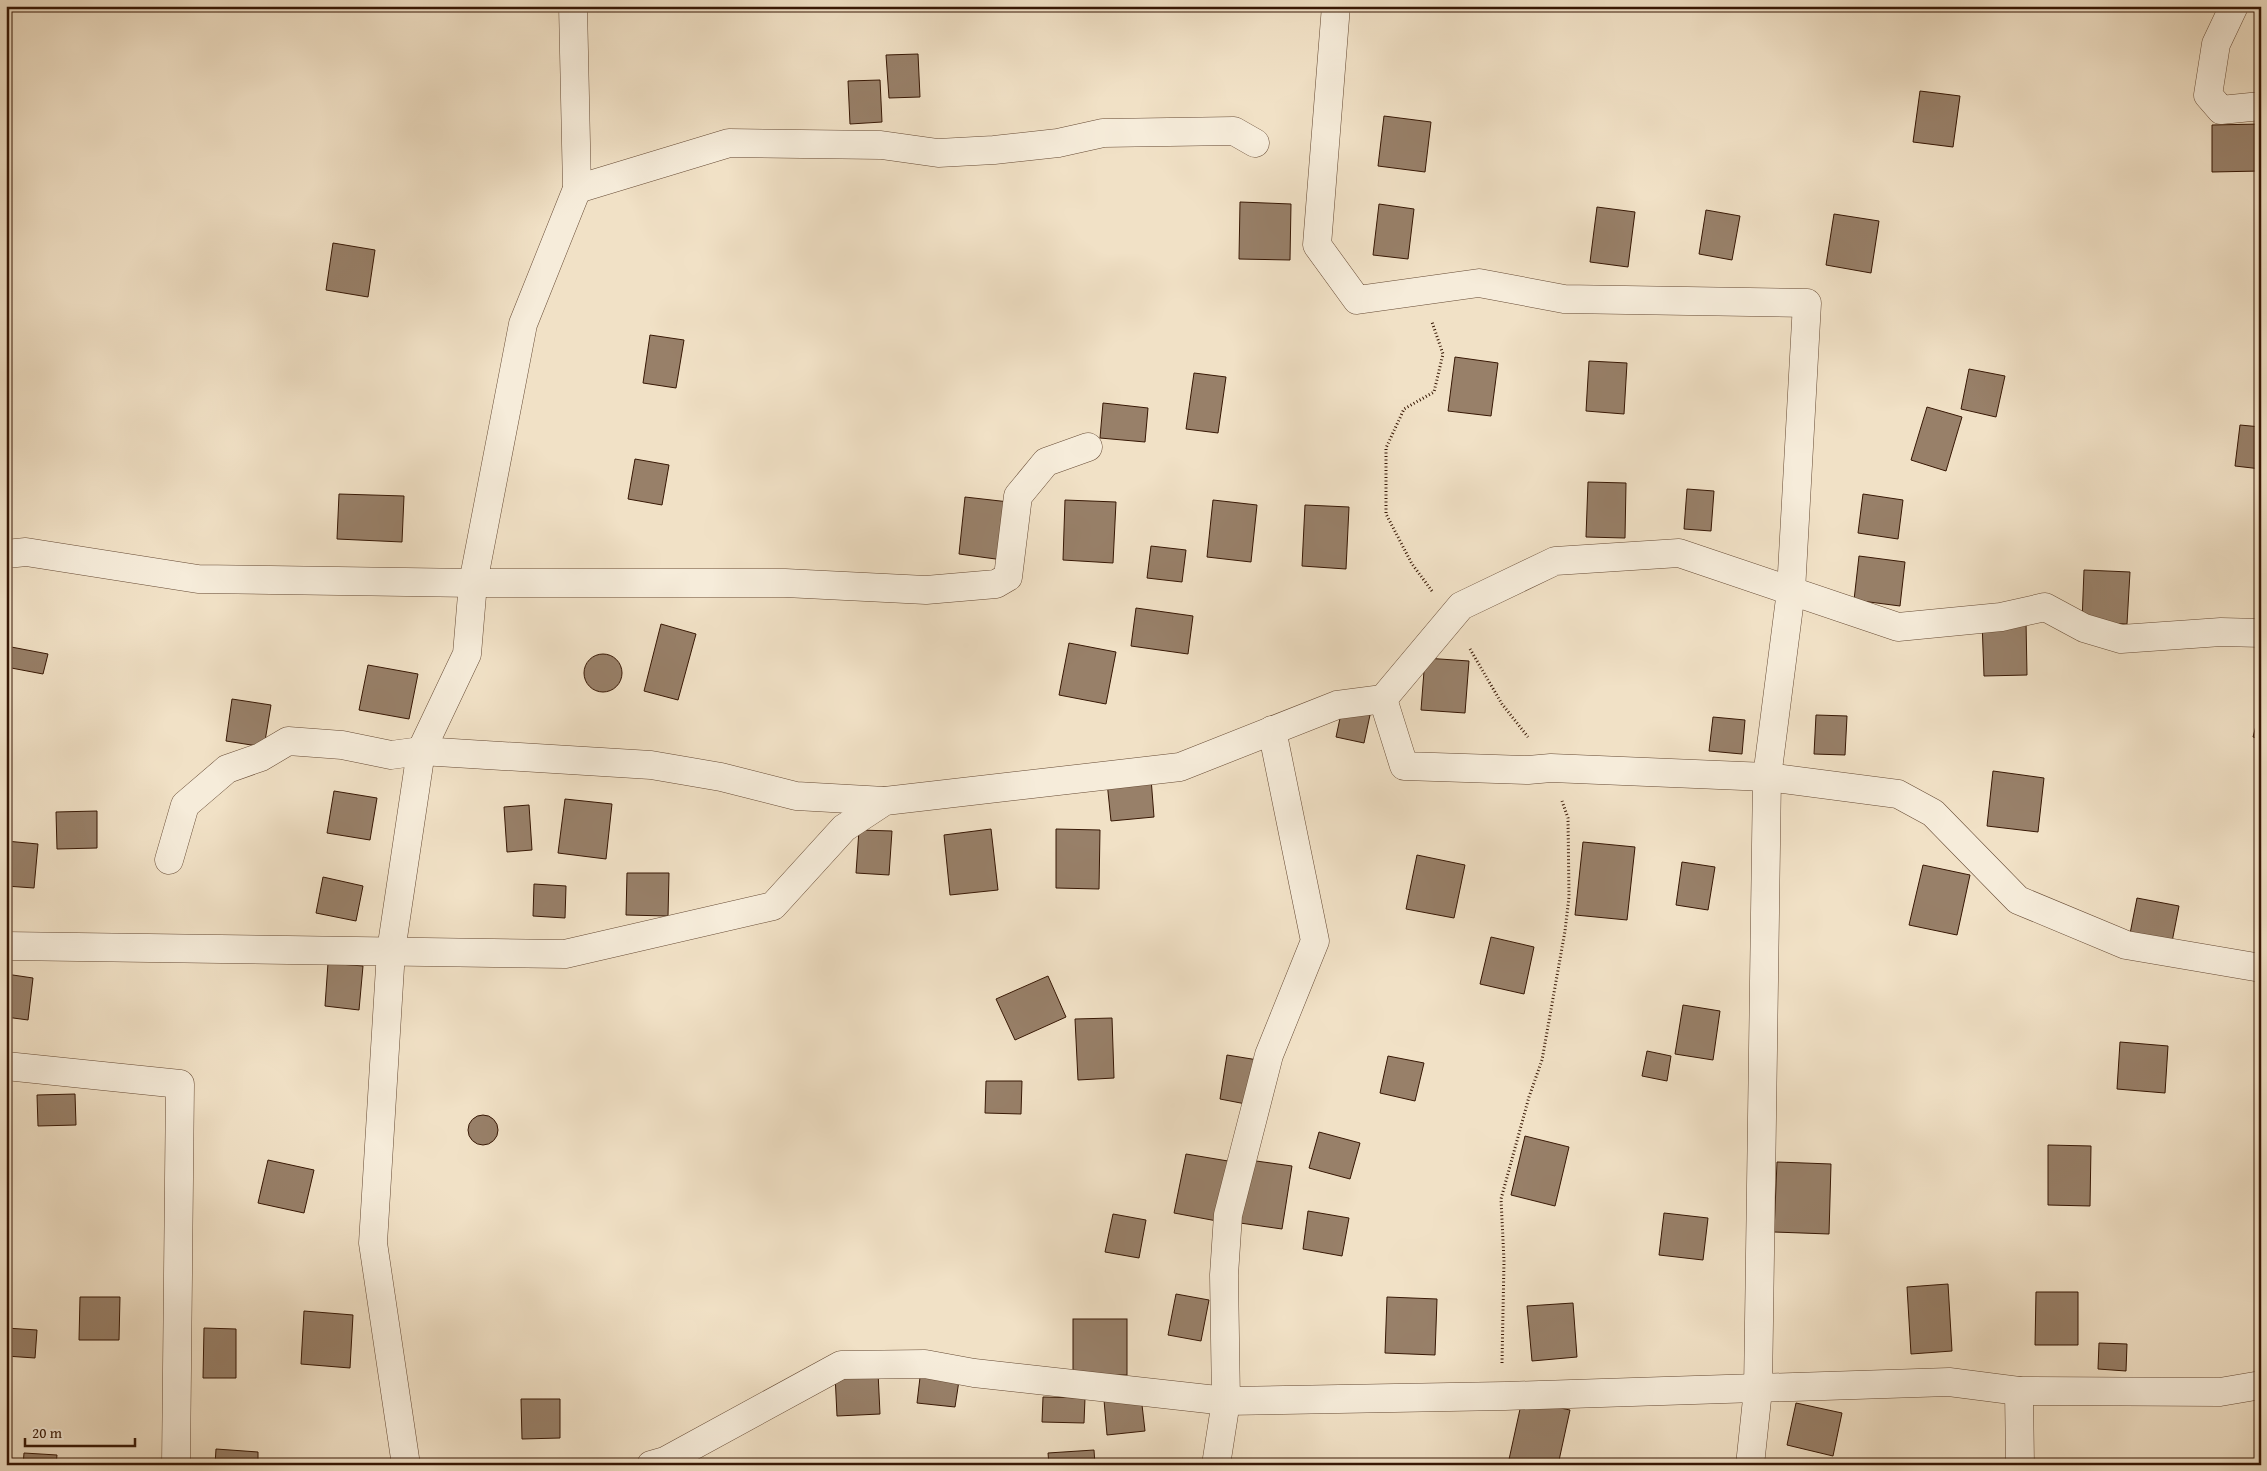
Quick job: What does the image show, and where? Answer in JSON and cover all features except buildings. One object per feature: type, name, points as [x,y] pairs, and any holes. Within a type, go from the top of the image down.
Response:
[{"type":"street","points":[[406,1465],[373,1244],[391,951],[422,751],[467,654],[472,583],[523,324],[577,189],[572,6]]},
{"type":"street","points":[[1336,6],[1317,245],[1357,300],[1479,283],[1564,299],[1807,303],[1791,591],[1767,777],[1758,1390],[1750,1465]]},
{"type":"street","points":[[2234,6],[2216,44],[2208,94],[2221,110],[2261,106]]},
{"type":"street","points":[[577,189],[729,143],[881,145],[938,153],[994,150],[1058,143],[1103,133],[1234,131],[1255,143]]},
{"type":"street","points":[[6,554],[26,552],[198,578],[472,583],[785,583],[926,590],[996,584],[1008,576],[1018,496],[1046,462],[1088,446]]},
{"type":"street","points":[[169,860],[185,805],[227,770],[261,757],[288,741],[342,745],[391,755],[422,751],[651,765],[721,777],[796,796],[884,801],[1180,766],[1337,705],[1383,699],[1460,606],[1555,561],[1679,553],[1898,627],[2001,617],[2044,607],[2084,628],[2121,639],[2221,632],[2261,633]]},
{"type":"street","points":[[1383,699],[1404,766],[1528,770],[1551,768],[1767,777],[1898,794],[1933,812],[2018,900],[2126,945],[2261,968]]},
{"type":"street","points":[[1216,1465],[1226,1401],[1224,1274],[1228,1215],[1269,1054],[1315,941],[1272,730]]},
{"type":"street","points":[[6,946],[565,954],[773,906],[844,828],[884,801]]},
{"type":"street","points":[[6,1066],[180,1084],[176,1465]]},
{"type":"street","points":[[651,1465],[665,1461],[842,1365],[925,1364],[974,1373],[1226,1401],[1758,1390],[1949,1382],[2019,1391],[2220,1392],[2261,1385]]},
{"type":"street","points":[[2019,1391],[2020,1465]]},
{"type":"path","points":[[1422,291],[1443,354],[1434,392],[1404,409],[1386,448],[1386,514],[1412,564],[1451,618],[1502,704],[1551,768],[1568,818],[1569,897],[1565,931],[1542,1060],[1529,1097],[1501,1199],[1504,1261],[1501,1353],[1505,1396]]}]
